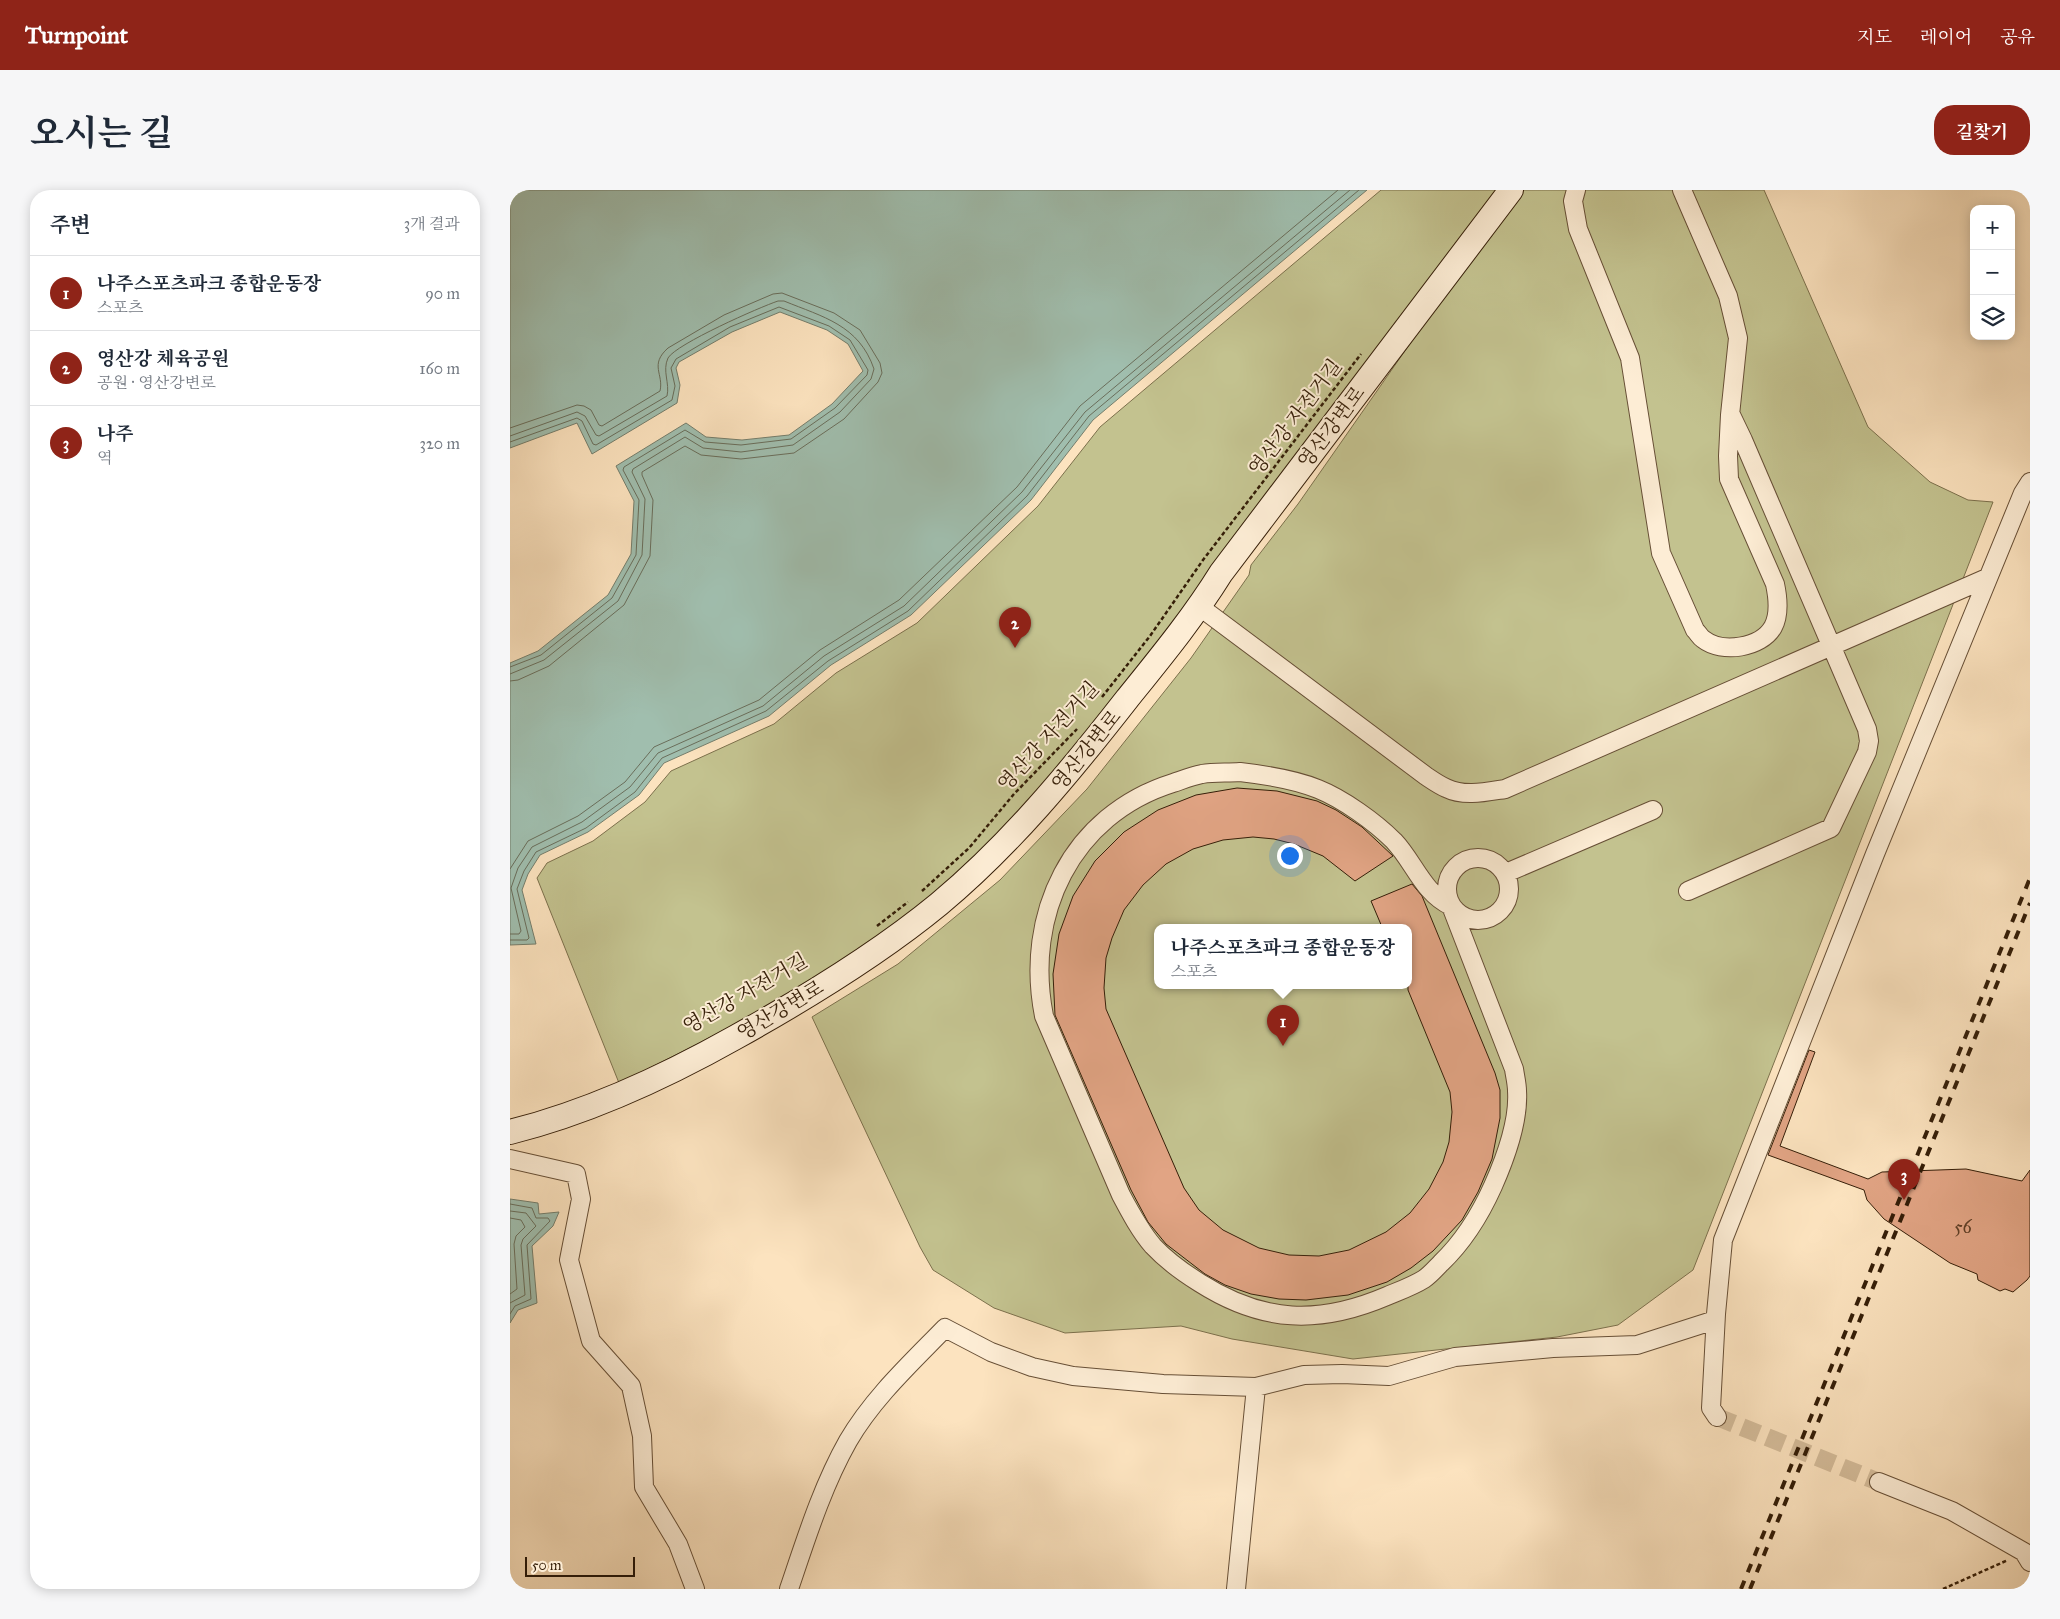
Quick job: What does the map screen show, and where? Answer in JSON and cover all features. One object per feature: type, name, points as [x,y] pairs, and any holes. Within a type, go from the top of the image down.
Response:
[{"type":"street","name":"영산강변로","points":[[510,1132],[579,1111],[624,1094],[680,1067],[847,971],[918,920],[971,875],[1022,825],[1075,766],[1200,607],[1221,573],[1511,190]]},
{"type":"street","points":[[1576,190],[1572,201],[1578,229],[1630,358],[1661,553],[1695,630],[1704,640],[1715,645],[1734,648],[1750,646],[1763,638],[1773,626],[1778,599],[1775,584],[1729,479],[1730,415],[1738,338],[1735,323],[1728,296],[1682,190]]},
{"type":"street","points":[[1688,891],[1831,828],[1867,752],[1869,741],[1867,729],[1832,646],[1743,440],[1730,415]]},
{"type":"street","points":[[1717,1417],[1711,1408],[1715,1320],[1722,1240],[1987,578],[2023,493],[2030,482]]},
{"type":"street","points":[[1200,607],[1426,776],[1446,788],[1460,792],[1480,793],[1505,789],[1987,578]]},
{"type":"street","points":[[1452,906],[1447,897],[1446,887],[1451,872],[1462,862],[1471,858],[1481,857],[1499,865],[1506,873],[1509,882],[1507,901],[1494,916],[1486,919],[1466,918],[1452,906],[1442,901],[1429,890],[1394,841],[1358,812],[1319,789],[1267,775],[1240,772],[1201,774],[1159,788],[1128,803],[1101,822],[1076,852],[1059,880],[1047,910],[1043,928],[1039,972],[1044,1016],[1132,1217],[1153,1246],[1187,1275],[1225,1299],[1258,1311],[1288,1316],[1337,1313],[1363,1307],[1425,1278],[1455,1249],[1470,1229],[1488,1198],[1501,1169],[1512,1129],[1517,1092],[1514,1069],[1505,1042],[1452,906]]},
{"type":"street","points":[[1506,873],[1653,810]]},
{"type":"street","points":[[510,1159],[576,1174],[581,1199],[569,1260],[591,1342],[631,1386],[642,1436],[644,1487],[678,1544],[695,1589]]},
{"type":"street","points":[[789,1589],[819,1502],[849,1440],[882,1394],[945,1328],[991,1352],[1032,1367],[1073,1376],[1163,1384],[1256,1387],[1304,1375],[1389,1376],[1454,1357],[1553,1348],[1637,1345],[1715,1320]]},
{"type":"street","points":[[1236,1589],[1256,1387]]},
{"type":"street","points":[[1879,1482],[1952,1511],[2027,1557]]},
{"type":"path","name":"영산강 자전거길","points":[[1097,704],[1150,636],[1203,560],[1366,347]]},
{"type":"path","name":"영산강 자전거길","points":[[919,894],[969,848],[1014,794],[1079,727]]},
{"type":"path","points":[[875,927],[912,899]]},
{"type":"path","points":[[1943,1589],[2027,1557]]},
{"type":"shaded area","points":[[1381,190],[1497,190],[1200,589],[1050,777],[1022,809],[963,868],[895,924],[820,975],[781,998],[701,1042],[619,1083],[537,878],[547,863],[593,841],[645,802],[671,771],[774,724],[836,673],[917,623],[1038,506],[1100,427]]},
{"type":"shaded area","points":[[1523,190],[1764,190],[1868,427],[1930,482],[1968,500],[1993,502],[1693,1270],[1618,1325],[1557,1337],[1353,1359],[1232,1339],[1181,1326],[1065,1333],[994,1308],[933,1270],[920,1247],[812,1017],[898,964],[1000,880],[1087,789],[1191,658],[1249,575],[1251,565],[1298,504],[1460,272]]},
{"type":"water","points":[[510,190],[1367,190],[1093,420],[1031,500],[911,615],[831,665],[769,716],[664,763],[639,795],[588,832],[540,855],[528,874],[522,890],[536,944],[510,945],[510,663],[538,651],[608,595],[631,554],[634,501],[616,466],[686,423],[706,437],[742,440],[789,435],[832,404],[863,371],[848,344],[827,330],[780,312],[732,332],[679,362],[676,368],[680,385],[677,403],[592,454],[577,423],[510,448]]},
{"type":"water","points":[[510,1199],[538,1203],[539,1214],[559,1212],[553,1226],[532,1246],[537,1303],[518,1310],[510,1323]]},
{"type":"building","points":[[1237,788],[1277,791],[1317,801],[1336,810],[1362,827],[1393,856],[1355,881],[1323,856],[1294,844],[1274,839],[1253,837],[1223,840],[1193,849],[1166,864],[1143,885],[1124,910],[1106,958],[1104,988],[1106,1009],[1184,1188],[1199,1210],[1223,1230],[1259,1248],[1289,1255],[1319,1256],[1349,1250],[1386,1232],[1410,1213],[1429,1189],[1443,1162],[1449,1142],[1452,1112],[1450,1092],[1408,990],[1412,989],[1412,924],[1381,924],[1371,901],[1412,884],[1422,896],[1495,1073],[1500,1090],[1500,1118],[1492,1159],[1478,1192],[1462,1220],[1433,1251],[1411,1268],[1387,1282],[1348,1295],[1306,1300],[1279,1299],[1251,1294],[1225,1285],[1205,1274],[1166,1244],[1148,1222],[1131,1190],[1055,1015],[1053,974],[1059,934],[1073,896],[1095,861],[1124,832],[1158,810],[1196,795]]},
{"type":"building","points":[[1809,1050],[1815,1052],[1780,1146],[1868,1179],[1882,1172],[1966,1169],[2022,1181],[2030,1170],[2030,1276],[2027,1280],[2013,1292],[2005,1289],[2000,1291],[1978,1280],[1977,1274],[1950,1263],[1884,1219],[1867,1200],[1864,1190],[1768,1155]]},
{"type":"tunnel","points":[[1717,1417],[1879,1482]]},
{"type":"railway","points":[[1741,1589],[2030,878]]},
{"type":"railway","points":[[1750,1589],[2030,903]]},
{"type":"place","name":"영산강 체육공원","points":[[1015,648]]},
{"type":"place","name":"나주스포츠파크 종합운동장","points":[[1283,1046]]},
{"type":"place","name":"나주","points":[[1904,1200]]}]
